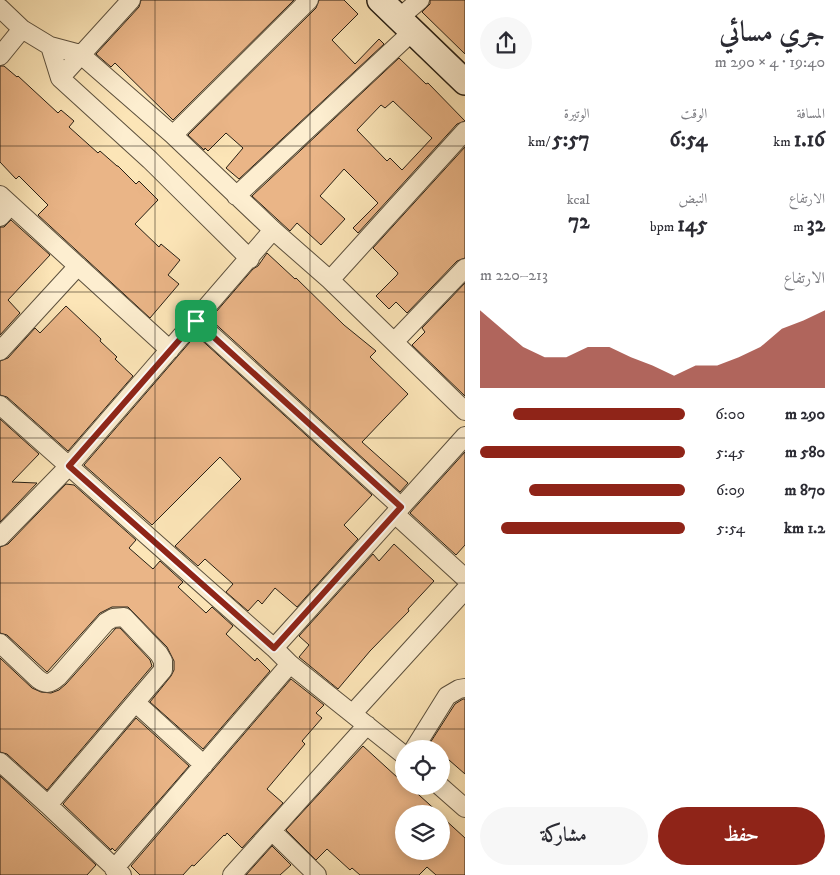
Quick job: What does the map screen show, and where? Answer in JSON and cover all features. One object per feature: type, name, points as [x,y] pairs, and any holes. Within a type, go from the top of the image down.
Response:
[{"type":"street","points":[[60,78],[131,0]]},
{"type":"street","points":[[172,135],[309,0]]},
{"type":"street","points":[[380,0],[465,82]]},
{"type":"street","points":[[236,196],[406,25],[420,0]]},
{"type":"street","points":[[0,8],[22,29],[50,46],[80,54],[172,135],[273,230],[330,280],[465,411]]},
{"type":"street","points":[[0,56],[22,29]]},
{"type":"street","points":[[50,46],[60,78],[150,160],[250,259]]},
{"type":"street","points":[[330,280],[465,131]]},
{"type":"street","points":[[4,206],[78,266],[170,350]]},
{"type":"street","points":[[2,533],[69,466],[250,259],[273,230]]},
{"type":"street","points":[[0,352],[78,266]]},
{"type":"street","points":[[394,342],[465,268]]},
{"type":"street","points":[[196,321],[398,511],[465,578]]},
{"type":"street","points":[[0,405],[290,664],[395,748]]},
{"type":"street","points":[[274,648],[465,436]]},
{"type":"street","points":[[353,713],[465,590]]},
{"type":"street","points":[[0,643],[38,679],[48,683],[58,677],[106,622],[113,618],[124,617],[159,654],[164,665],[163,670],[136,704],[48,805]]},
{"type":"street","points":[[0,762],[118,872],[204,765],[290,664]]},
{"type":"street","points":[[420,740],[447,696],[459,689],[465,688]]},
{"type":"street","points":[[136,704],[204,765]]},
{"type":"street","points":[[232,875],[367,725]]},
{"type":"street","points":[[450,795],[465,808]]},
{"type":"street","points":[[272,831],[317,875]]},
{"type":"building","points":[[141,0],[294,0],[173,120],[115,63],[111,67],[96,54],[139,7]]},
{"type":"building","points":[[319,0],[344,0],[358,14],[332,40],[355,64],[379,39],[384,44],[239,179],[226,168],[243,148],[226,133],[208,151],[205,148],[204,150],[188,135],[316,8]]},
{"type":"building","points":[[430,0],[465,0],[465,54],[422,12],[430,4]]},
{"type":"building","points":[[399,58],[426,84],[428,83],[465,121],[457,124],[358,233],[353,228],[378,203],[344,169],[320,196],[345,219],[321,245],[297,223],[290,231],[252,196]],"holes":[[[393,101],[432,138],[402,170],[390,158],[387,161],[357,130],[381,105],[385,108]]]},
{"type":"building","points":[[0,66],[4,66],[18,76],[58,113],[61,110],[74,121],[69,127],[98,153],[100,151],[118,166],[136,184],[139,181],[158,200],[135,224],[159,247],[161,244],[180,260],[168,275],[179,284],[150,318],[38,215],[48,205],[19,176],[16,179],[0,162]]},
{"type":"building","points":[[465,147],[465,258],[457,261],[407,313],[396,302],[389,309],[376,296],[398,273],[373,248]]},
{"type":"building","points":[[11,220],[50,255],[8,300],[20,313],[0,335],[0,227],[4,227]]},
{"type":"building","points":[[267,253],[296,278],[344,325],[376,351],[370,357],[408,394],[362,442],[408,483],[400,492],[210,319],[253,269],[258,266]]},
{"type":"building","points":[[465,283],[465,396],[412,345],[425,332],[422,328]]},
{"type":"building","points":[[66,306],[101,339],[100,341],[117,357],[115,359],[133,376],[68,451],[7,397],[0,395],[0,361],[8,358],[35,328],[40,333]]},
{"type":"building","points":[[196,335],[372,495],[344,525],[358,539],[297,607],[275,588],[262,604],[258,600],[248,611],[226,592],[233,584],[205,559],[198,566],[175,546],[241,479],[220,457],[152,525],[84,465]]},
{"type":"building","points":[[0,419],[39,454],[12,482],[37,483],[0,522]]},
{"type":"building","points":[[465,452],[465,545],[456,555],[410,513]]},
{"type":"building","points":[[66,484],[74,485],[136,540],[129,548],[153,569],[160,561],[183,582],[178,587],[206,613],[212,607],[233,626],[226,634],[255,661],[257,658],[270,671],[203,749],[150,702],[171,676],[174,670],[174,661],[167,647],[128,607],[112,607],[100,613],[47,672],[7,635],[0,633],[0,547],[8,544]]},
{"type":"building","points":[[394,544],[434,581],[338,689],[299,657],[309,645],[299,636],[373,554],[379,561]]},
{"type":"building","points":[[116,628],[120,628],[150,660],[152,666],[47,790],[7,754],[0,752],[0,658],[32,688],[41,692],[51,693],[59,690],[66,684]]},
{"type":"building","points":[[291,679],[324,705],[316,713],[322,718],[302,741],[305,744],[267,789],[283,803],[242,848],[227,833],[183,875],[140,875],[131,866]]},
{"type":"building","points":[[465,699],[465,774],[450,761],[450,740],[432,740],[455,704]]},
{"type":"building","points":[[136,718],[189,766],[115,851],[112,848],[111,850],[63,804]]},
{"type":"building","points":[[363,746],[395,775],[395,795],[419,795],[430,805],[395,805],[395,860],[450,860],[450,824],[465,838],[465,875],[436,875],[427,867],[419,875],[360,875],[352,868],[350,870],[327,849],[316,860],[286,830]]},
{"type":"building","points":[[0,776],[96,865],[87,875],[0,875]]},
{"type":"building","points":[[272,846],[291,865],[280,875],[246,875]]},
{"type":"route","points":[[196,321],[401,507],[274,648],[69,466],[196,321]]}]
